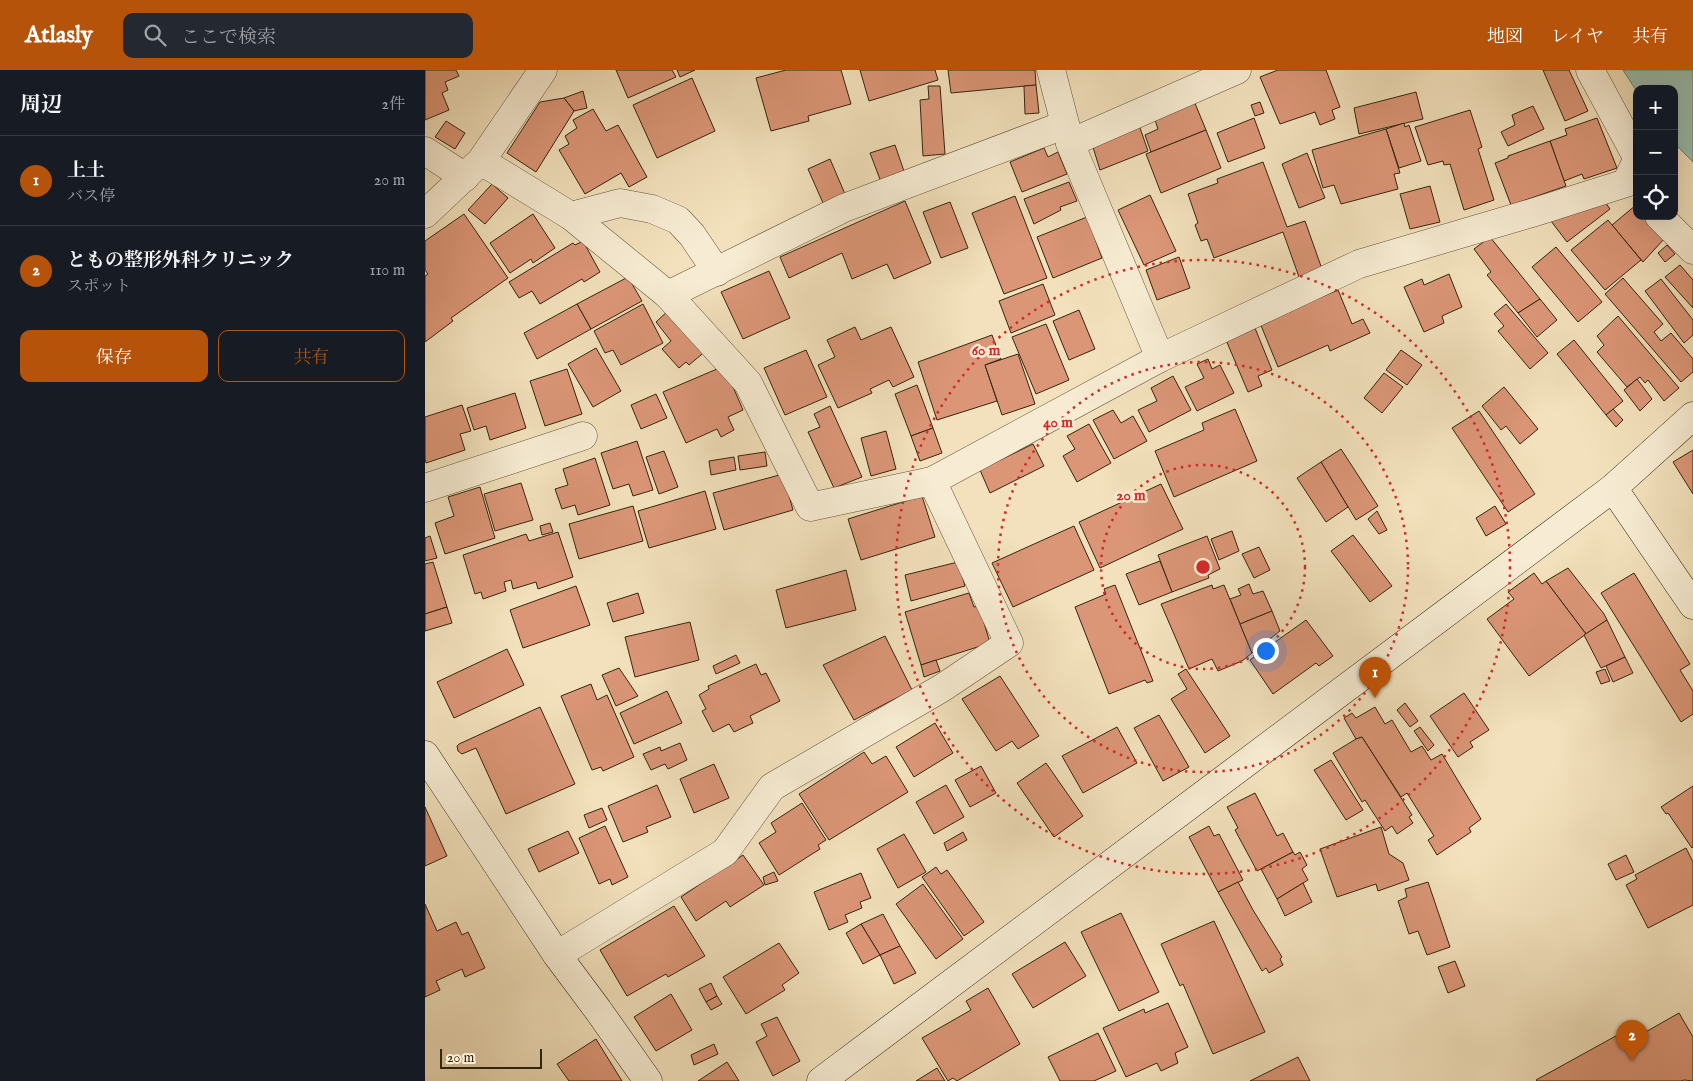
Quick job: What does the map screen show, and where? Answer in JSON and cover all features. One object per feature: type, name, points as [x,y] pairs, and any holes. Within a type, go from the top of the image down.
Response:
[{"type":"street","points":[[1051,70],[1067,134],[1160,358]]},
{"type":"street","points":[[668,295],[843,208],[1067,134],[1237,70]]},
{"type":"street","points":[[1590,70],[1633,172]]},
{"type":"street","points":[[425,214],[473,169],[535,72]]},
{"type":"street","points":[[425,151],[473,169],[571,216],[668,295],[748,383],[810,507],[932,481],[1160,358],[1359,264],[1535,212],[1633,174]]},
{"type":"street","points":[[571,216],[621,203],[652,209],[678,220],[693,235],[717,272]]},
{"type":"street","points":[[1663,220],[1693,250]]},
{"type":"street","points":[[821,1081],[1613,488],[1693,416]]},
{"type":"street","points":[[425,488],[583,436]]},
{"type":"street","points":[[557,955],[725,852],[772,787],[942,688],[1009,643],[932,481]]},
{"type":"street","points":[[1613,488],[1693,605]]},
{"type":"street","points":[[425,755],[557,955],[599,1010],[648,1081]]},
{"type":"shaded area","points":[[1623,70],[1693,70],[1693,162],[1678,147],[1678,85],[1633,86]]},
{"type":"building","points":[[425,70],[456,70],[459,76],[445,82],[448,90],[442,93],[449,110],[425,120]]},
{"type":"building","points":[[616,70],[672,70],[676,77],[628,98]]},
{"type":"building","points":[[677,70],[695,70],[680,77]]},
{"type":"building","points":[[786,70],[841,70],[851,104],[808,116],[809,121],[771,131],[756,78]]},
{"type":"building","points":[[860,70],[935,70],[938,80],[869,101]]},
{"type":"building","points":[[948,70],[1035,70],[1036,85],[951,93]]},
{"type":"building","points":[[1278,70],[1326,70],[1340,107],[1332,110],[1335,119],[1320,125],[1315,112],[1280,124],[1260,77]]},
{"type":"building","points":[[1543,70],[1569,70],[1588,111],[1565,121]]},
{"type":"building","points":[[692,78],[715,131],[657,158],[633,105]]},
{"type":"building","points":[[1036,85],[1039,113],[1025,114],[1024,86]]},
{"type":"building","points":[[928,86],[940,86],[945,154],[923,156],[920,100],[929,99]]},
{"type":"building","points":[[583,91],[587,108],[574,111],[564,98]]},
{"type":"building","points":[[1416,92],[1423,119],[1359,134],[1354,108]]},
{"type":"building","points":[[564,98],[574,111],[536,172],[507,153],[540,102]]},
{"type":"building","points":[[1194,101],[1206,130],[1151,152],[1145,135],[1158,129],[1154,117]]},
{"type":"building","points":[[1260,102],[1264,113],[1255,116],[1251,105]]},
{"type":"building","points":[[1533,106],[1544,129],[1508,146],[1501,132],[1515,125],[1512,115]]},
{"type":"building","points":[[593,109],[606,131],[618,125],[647,177],[629,187],[621,173],[585,194],[559,150],[569,144],[565,136],[577,128],[573,120]]},
{"type":"building","points":[[1470,110],[1482,147],[1478,149],[1494,200],[1464,210],[1450,164],[1444,165],[1443,161],[1428,165],[1415,127]]},
{"type":"building","points":[[1254,118],[1265,148],[1228,162],[1217,133]]},
{"type":"building","points":[[1597,118],[1617,168],[1584,179],[1582,174],[1564,181],[1550,141],[1567,135],[1565,129]]},
{"type":"building","points":[[446,121],[465,133],[455,149],[435,137]]},
{"type":"building","points":[[1404,123],[1405,127],[1409,125],[1421,161],[1399,168],[1386,129]]},
{"type":"building","points":[[1139,125],[1148,151],[1100,170],[1092,144]]},
{"type":"building","points":[[1386,129],[1400,173],[1394,174],[1398,189],[1341,204],[1334,185],[1323,188],[1312,150]]},
{"type":"building","points":[[1206,130],[1221,168],[1161,193],[1146,154]]},
{"type":"building","points":[[1550,141],[1566,186],[1511,205],[1495,163],[1508,158],[1508,156]]},
{"type":"building","points":[[895,145],[905,174],[881,182],[870,153]]},
{"type":"building","points":[[1044,148],[1048,157],[1058,152],[1067,174],[1022,192],[1010,162]]},
{"type":"building","points":[[1307,153],[1325,198],[1299,208],[1282,164]]},
{"type":"building","points":[[830,159],[845,194],[823,203],[808,169]]},
{"type":"building","points":[[1263,162],[1287,227],[1305,221],[1322,269],[1299,277],[1283,232],[1214,258],[1207,239],[1201,241],[1195,225],[1198,223],[1188,194],[1218,183],[1217,179]]},
{"type":"building","points":[[1069,182],[1077,201],[1060,207],[1061,210],[1034,224],[1024,199]]},
{"type":"building","points":[[492,184],[508,198],[485,224],[468,210]]},
{"type":"building","points":[[1430,186],[1440,222],[1410,229],[1400,194]]},
{"type":"building","points":[[1150,195],[1176,251],[1144,265],[1118,210]]},
{"type":"building","points":[[1015,196],[1047,278],[1004,294],[972,213]]},
{"type":"building","points":[[1603,199],[1610,209],[1567,242],[1551,221]]},
{"type":"building","points":[[905,201],[931,263],[894,279],[887,264],[852,279],[842,253],[789,278],[780,257]]},
{"type":"building","points":[[950,202],[968,248],[941,258],[923,212]]},
{"type":"building","points":[[1633,208],[1633,220],[1648,220],[1664,239],[1643,262],[1612,225]]},
{"type":"building","points":[[464,214],[508,278],[451,318],[453,321],[425,342],[425,276],[428,274],[425,270],[425,241]]},
{"type":"building","points":[[533,214],[555,248],[533,263],[531,259],[510,273],[490,243]]},
{"type":"building","points":[[1087,217],[1102,258],[1053,278],[1037,237]]},
{"type":"building","points":[[1608,220],[1641,260],[1605,290],[1571,250]]},
{"type":"building","points":[[1490,237],[1540,299],[1518,313],[1487,275],[1491,272],[1474,249]]},
{"type":"building","points":[[583,241],[600,272],[584,282],[582,279],[540,304],[532,291],[519,298],[509,282],[573,243],[575,245]]},
{"type":"building","points":[[1667,245],[1675,254],[1665,262],[1658,253]]},
{"type":"building","points":[[1556,247],[1602,302],[1578,322],[1532,267]]},
{"type":"building","points":[[1179,257],[1190,288],[1157,300],[1146,270]]},
{"type":"building","points":[[1680,265],[1693,280],[1693,308],[1665,277]]},
{"type":"building","points":[[769,271],[790,318],[743,339],[721,292]]},
{"type":"building","points":[[1449,274],[1462,307],[1442,316],[1444,323],[1424,332],[1404,287],[1422,279],[1424,285]]},
{"type":"building","points":[[628,277],[642,301],[591,329],[577,304]]},
{"type":"building","points":[[1623,278],[1663,324],[1654,332],[1661,341],[1671,333],[1693,359],[1693,372],[1681,382],[1605,294]]},
{"type":"building","points":[[1661,279],[1693,320],[1693,335],[1684,343],[1645,291]]},
{"type":"building","points":[[1043,284],[1055,315],[1011,333],[999,301]]},
{"type":"building","points":[[1338,290],[1352,324],[1363,319],[1370,333],[1330,351],[1328,345],[1278,367],[1260,323]]},
{"type":"building","points":[[1540,299],[1557,320],[1537,337],[1518,313]]},
{"type":"building","points":[[577,304],[591,329],[537,359],[524,333]]},
{"type":"building","points":[[643,304],[663,343],[621,365],[613,350],[605,353],[594,331]]},
{"type":"building","points":[[1506,304],[1548,353],[1530,369],[1498,331],[1504,326],[1494,314]]},
{"type":"building","points":[[670,309],[708,349],[689,365],[686,362],[679,368],[662,349],[671,341],[656,322]]},
{"type":"building","points":[[1079,310],[1095,349],[1069,360],[1053,321]]},
{"type":"building","points":[[1618,316],[1679,388],[1664,401],[1648,380],[1645,383],[1640,377],[1627,387],[1597,352],[1604,345],[1597,336]]},
{"type":"building","points":[[1046,324],[1069,380],[1036,394],[1012,337]]},
{"type":"building","points":[[855,327],[861,340],[891,327],[914,377],[893,387],[889,380],[870,389],[872,393],[838,408],[818,365],[835,357],[827,340]]},
{"type":"building","points":[[1255,328],[1272,370],[1258,376],[1262,386],[1248,392],[1226,340]]},
{"type":"building","points":[[992,335],[1001,359],[985,365],[997,401],[937,420],[918,362]]},
{"type":"building","points":[[1574,340],[1623,401],[1606,415],[1557,354]]},
{"type":"building","points":[[596,348],[621,391],[593,407],[568,364]]},
{"type":"building","points":[[806,350],[827,397],[785,415],[764,368]]},
{"type":"building","points":[[1401,350],[1422,365],[1407,385],[1386,370]]},
{"type":"building","points":[[1018,354],[1035,404],[1002,415],[985,365]]},
{"type":"building","points":[[1208,359],[1212,369],[1220,365],[1234,393],[1197,411],[1185,387],[1204,378],[1197,364]]},
{"type":"building","points":[[724,366],[743,410],[728,417],[734,430],[721,437],[717,429],[686,443],[663,392]]},
{"type":"building","points":[[567,369],[582,414],[545,426],[530,381]]},
{"type":"building","points":[[1384,373],[1403,387],[1382,413],[1364,398]]},
{"type":"building","points":[[1173,376],[1191,410],[1149,432],[1138,410],[1157,401],[1151,388]]},
{"type":"building","points":[[1637,379],[1652,399],[1640,411],[1624,390]]},
{"type":"building","points":[[917,385],[933,428],[911,436],[895,394]]},
{"type":"building","points":[[1504,387],[1538,429],[1520,444],[1506,426],[1501,430],[1482,406]]},
{"type":"building","points":[[515,393],[526,428],[490,440],[486,426],[474,430],[467,408]]},
{"type":"building","points":[[656,394],[667,418],[641,429],[631,405]]},
{"type":"building","points":[[462,405],[471,431],[460,434],[465,450],[426,463],[425,417]]},
{"type":"building","points":[[830,406],[862,477],[834,488],[808,432],[820,427],[814,414]]},
{"type":"building","points":[[1235,409],[1257,461],[1174,497],[1155,451],[1204,430],[1202,423]]},
{"type":"building","points":[[1613,409],[1623,420],[1616,427],[1606,415]]},
{"type":"building","points":[[1113,410],[1121,423],[1133,416],[1147,441],[1114,459],[1093,420]]},
{"type":"building","points":[[1479,411],[1535,494],[1508,512],[1452,428]]},
{"type":"building","points":[[1089,424],[1111,463],[1077,482],[1063,456],[1075,449],[1067,436]]},
{"type":"building","points":[[933,428],[942,453],[920,461],[911,436]]},
{"type":"building","points":[[886,431],[896,469],[871,476],[861,438]]},
{"type":"building","points":[[637,441],[653,490],[633,496],[629,484],[613,489],[601,453]]},
{"type":"building","points":[[1033,444],[1044,466],[990,493],[980,470]]},
{"type":"building","points":[[1341,449],[1378,506],[1356,520],[1321,462]]},
{"type":"building","points":[[1693,450],[1693,494],[1673,462]]},
{"type":"building","points":[[664,451],[678,487],[659,494],[646,457]]},
{"type":"building","points":[[765,452],[767,466],[740,470],[738,456]]},
{"type":"building","points":[[734,457],[736,470],[711,475],[709,461]]},
{"type":"building","points":[[595,458],[610,505],[578,515],[575,505],[562,509],[555,489],[568,485],[563,469]]},
{"type":"building","points":[[1321,462],[1348,507],[1326,522],[1297,478]]},
{"type":"building","points":[[783,474],[793,510],[724,530],[713,493]]},
{"type":"building","points":[[521,483],[533,520],[495,531],[484,494]]},
{"type":"building","points":[[1161,484],[1183,529],[1100,568],[1079,522]]},
{"type":"building","points":[[480,487],[495,538],[445,554],[435,523],[454,516],[448,497]]},
{"type":"building","points":[[705,491],[716,529],[649,548],[638,511]]},
{"type":"building","points":[[922,496],[935,537],[861,560],[848,519]]},
{"type":"building","points":[[633,506],[643,541],[579,559],[569,524]]},
{"type":"building","points":[[1495,506],[1506,524],[1486,536],[1476,518]]},
{"type":"building","points":[[1377,511],[1387,530],[1379,534],[1368,519]]},
{"type":"building","points":[[550,523],[553,532],[542,535],[540,526]]},
{"type":"building","points":[[1074,526],[1094,570],[1013,607],[992,563]]},
{"type":"building","points":[[1232,531],[1239,551],[1219,560],[1211,539]]},
{"type":"building","points":[[558,532],[573,577],[538,589],[536,582],[513,589],[511,580],[504,582],[506,591],[483,599],[481,592],[475,594],[463,555],[526,534],[529,541]]},
{"type":"building","points":[[1353,535],[1392,586],[1370,602],[1331,551]]},
{"type":"building","points":[[430,536],[437,558],[425,561],[425,538]]},
{"type":"building","points":[[1207,536],[1220,569],[1208,575],[1209,578],[1172,592],[1158,555]]},
{"type":"building","points":[[1259,547],[1270,570],[1254,578],[1242,554]]},
{"type":"building","points":[[1160,561],[1172,592],[1139,605],[1126,574]]},
{"type":"building","points":[[433,562],[447,607],[425,614],[425,564]]},
{"type":"building","points":[[958,562],[965,586],[911,601],[905,575]]},
{"type":"building","points":[[1568,568],[1607,620],[1586,634],[1546,581]]},
{"type":"building","points":[[846,570],[856,610],[786,628],[776,590]]},
{"type":"building","points":[[1534,573],[1542,584],[1546,581],[1586,634],[1529,676],[1487,619],[1514,599],[1508,592]]},
{"type":"building","points":[[1634,573],[1690,664],[1680,670],[1693,691],[1693,714],[1681,722],[1601,593]]},
{"type":"building","points":[[1249,584],[1253,594],[1263,591],[1272,611],[1240,624],[1230,599],[1241,595],[1238,589]]},
{"type":"building","points":[[1115,585],[1153,681],[1147,683],[1145,680],[1109,694],[1075,607],[1106,594],[1104,589]]},
{"type":"building","points":[[1212,585],[1213,589],[1224,585],[1252,653],[1242,661],[1218,671],[1212,659],[1189,669],[1161,604]]},
{"type":"building","points":[[576,586],[590,625],[523,648],[510,610]]},
{"type":"building","points":[[638,593],[644,613],[613,622],[607,603]]},
{"type":"building","points":[[969,593],[974,607],[979,606],[990,643],[921,665],[905,612]]},
{"type":"building","points":[[447,607],[452,623],[425,631],[425,614]]},
{"type":"building","points":[[1272,611],[1280,631],[1252,653],[1240,624]]},
{"type":"building","points":[[1306,620],[1333,656],[1319,666],[1316,663],[1273,694],[1250,660]]},
{"type":"building","points":[[1607,620],[1625,657],[1601,668],[1584,635]]},
{"type":"building","points":[[690,622],[699,660],[635,677],[625,637]]},
{"type":"building","points":[[885,636],[912,690],[854,720],[823,665]]},
{"type":"building","points":[[507,649],[524,685],[454,718],[437,682]]},
{"type":"building","points":[[736,655],[740,663],[716,674],[713,666]]},
{"type":"building","points":[[1625,657],[1633,673],[1613,682],[1606,666]]},
{"type":"building","points":[[936,660],[940,671],[924,677],[921,665]]},
{"type":"building","points":[[756,664],[761,675],[766,673],[780,701],[750,716],[753,723],[734,732],[729,724],[713,732],[702,711],[706,709],[699,695],[709,689],[708,686]]},
{"type":"building","points":[[619,668],[638,696],[616,706],[602,675]]},
{"type":"building","points":[[1186,669],[1230,736],[1205,753],[1171,699],[1187,689],[1178,674]]},
{"type":"building","points":[[1605,669],[1610,681],[1601,684],[1596,672]]},
{"type":"building","points":[[1000,676],[1039,736],[1018,749],[1012,741],[996,751],[962,699]]},
{"type":"building","points":[[591,684],[597,700],[607,695],[634,757],[603,771],[601,767],[592,770],[561,696]]},
{"type":"building","points":[[667,691],[682,723],[634,744],[620,713]]},
{"type":"building","points":[[1464,693],[1489,730],[1470,742],[1473,747],[1458,757],[1430,716]]},
{"type":"building","points":[[1405,703],[1418,721],[1410,727],[1397,710]]},
{"type":"building","points":[[540,707],[575,784],[506,814],[476,748],[462,754],[458,751],[457,746]]},
{"type":"building","points":[[1375,707],[1385,724],[1392,720],[1411,752],[1422,746],[1431,760],[1442,754],[1481,819],[1469,828],[1471,832],[1437,855],[1428,840],[1434,836],[1407,793],[1401,797],[1362,737],[1356,739],[1344,718],[1352,713],[1356,718]]},
{"type":"building","points":[[1159,715],[1189,767],[1163,781],[1134,728]]},
{"type":"building","points":[[935,723],[953,753],[914,777],[896,747]]},
{"type":"building","points":[[1117,727],[1137,763],[1083,793],[1062,756]]},
{"type":"building","points":[[1420,727],[1434,745],[1428,751],[1414,731]]},
{"type":"building","points":[[1362,737],[1412,815],[1409,817],[1413,823],[1397,834],[1392,826],[1385,831],[1365,800],[1362,802],[1333,753]]},
{"type":"building","points":[[680,743],[687,760],[668,769],[665,764],[651,770],[643,754],[660,747],[661,751]]},
{"type":"building","points":[[864,752],[872,764],[886,756],[908,792],[829,840],[799,794]]},
{"type":"building","points":[[1331,760],[1363,810],[1346,820],[1314,770]]},
{"type":"building","points":[[1046,763],[1083,816],[1054,837],[1017,783]]},
{"type":"building","points":[[714,764],[729,798],[694,813],[680,779]]},
{"type":"building","points":[[981,766],[996,793],[970,807],[955,780]]},
{"type":"building","points":[[657,785],[671,817],[646,827],[648,832],[623,842],[608,806]]},
{"type":"building","points":[[946,785],[964,817],[934,834],[916,802]]},
{"type":"building","points":[[1693,786],[1692,848],[1668,813],[1666,814],[1661,807]]},
{"type":"building","points":[[1255,793],[1277,836],[1283,833],[1293,852],[1257,871],[1235,830],[1238,828],[1227,807]]},
{"type":"building","points":[[802,803],[826,840],[818,845],[820,849],[779,875],[759,843],[776,832],[771,823]]},
{"type":"building","points":[[425,807],[447,856],[425,866]]},
{"type":"building","points":[[602,808],[607,820],[589,828],[584,815]]},
{"type":"building","points":[[605,826],[628,877],[612,885],[610,879],[599,884],[579,838]]},
{"type":"building","points":[[1209,826],[1214,836],[1219,834],[1243,880],[1218,892],[1189,837]]},
{"type":"building","points":[[1381,827],[1389,854],[1403,863],[1409,880],[1378,891],[1376,884],[1337,897],[1320,849]]},
{"type":"building","points":[[568,831],[579,853],[539,872],[528,849]]},
{"type":"building","points":[[963,832],[967,840],[947,851],[944,843]]},
{"type":"building","points":[[904,834],[926,872],[898,888],[877,849]]},
{"type":"building","points":[[1686,848],[1693,862],[1693,905],[1648,928],[1626,885],[1637,879],[1635,875]]},
{"type":"building","points":[[1293,852],[1295,855],[1300,852],[1307,865],[1302,869],[1308,880],[1277,899],[1261,869]]},
{"type":"building","points":[[743,855],[764,885],[730,907],[726,901],[696,921],[681,897]]},
{"type":"building","points":[[1626,855],[1634,872],[1616,880],[1608,864]]},
{"type":"building","points":[[936,867],[941,874],[947,870],[984,922],[964,936],[922,877]]},
{"type":"building","points":[[774,872],[778,881],[765,885],[763,877]]},
{"type":"building","points":[[861,873],[871,898],[860,902],[862,908],[845,915],[848,922],[829,930],[814,892]]},
{"type":"building","points":[[1238,882],[1282,957],[1280,959],[1283,965],[1269,973],[1266,968],[1262,971],[1218,892]]},
{"type":"building","points":[[1428,882],[1450,947],[1427,955],[1418,931],[1409,934],[1398,901],[1407,897],[1405,889]]},
{"type":"building","points":[[1303,883],[1312,902],[1285,916],[1277,899]]},
{"type":"building","points":[[923,884],[963,939],[936,959],[896,904]]},
{"type":"building","points":[[425,904],[437,931],[456,922],[462,935],[468,932],[485,968],[465,977],[462,969],[436,981],[440,990],[425,997]]},
{"type":"building","points":[[674,906],[705,956],[668,977],[666,974],[627,996],[600,950]]},
{"type":"building","points":[[1121,913],[1159,992],[1119,1011],[1081,932]]},
{"type":"building","points":[[883,914],[900,946],[880,955],[861,924]]},
{"type":"building","points":[[1214,921],[1265,1032],[1213,1054],[1183,984],[1180,986],[1161,944]]},
{"type":"building","points":[[861,924],[880,955],[863,964],[846,933]]},
{"type":"building","points":[[1065,942],[1086,976],[1033,1008],[1012,974]]},
{"type":"building","points":[[779,943],[799,973],[782,985],[785,990],[746,1014],[723,977]]},
{"type":"building","points":[[900,946],[916,973],[894,984],[880,955]]},
{"type":"building","points":[[1455,961],[1465,986],[1448,993],[1438,967]]},
{"type":"building","points":[[711,983],[717,996],[706,1002],[699,989]]},
{"type":"building","points":[[988,988],[1020,1044],[957,1081],[953,1078],[948,1081],[922,1038],[971,1010],[966,1001]]},
{"type":"building","points":[[671,994],[692,1030],[656,1051],[634,1017]]},
{"type":"building","points":[[717,996],[722,1004],[711,1010],[706,1002]]},
{"type":"building","points":[[1168,1003],[1188,1047],[1175,1053],[1178,1063],[1161,1071],[1157,1063],[1126,1077],[1103,1028],[1144,1009],[1145,1013]]},
{"type":"building","points":[[1679,1013],[1693,1037],[1693,1081],[1536,1080],[1623,1032],[1628,1042]]},
{"type":"building","points":[[777,1017],[800,1061],[773,1076],[756,1042],[767,1036],[761,1024]]},
{"type":"building","points":[[1098,1033],[1116,1071],[1094,1081],[1060,1081],[1048,1057]]},
{"type":"building","points":[[596,1039],[622,1081],[569,1081],[557,1064]]},
{"type":"building","points":[[714,1044],[718,1054],[694,1065],[691,1055]]},
{"type":"building","points":[[1298,1057],[1310,1081],[1250,1081]]},
{"type":"building","points":[[727,1062],[739,1081],[698,1081]]},
{"type":"building","points":[[937,1068],[945,1081],[916,1081]]},
{"type":"place","name":"上土","points":[[1375,698]]},
{"type":"place","name":"ともの整形外科クリニック","points":[[1632,1061]]}]
